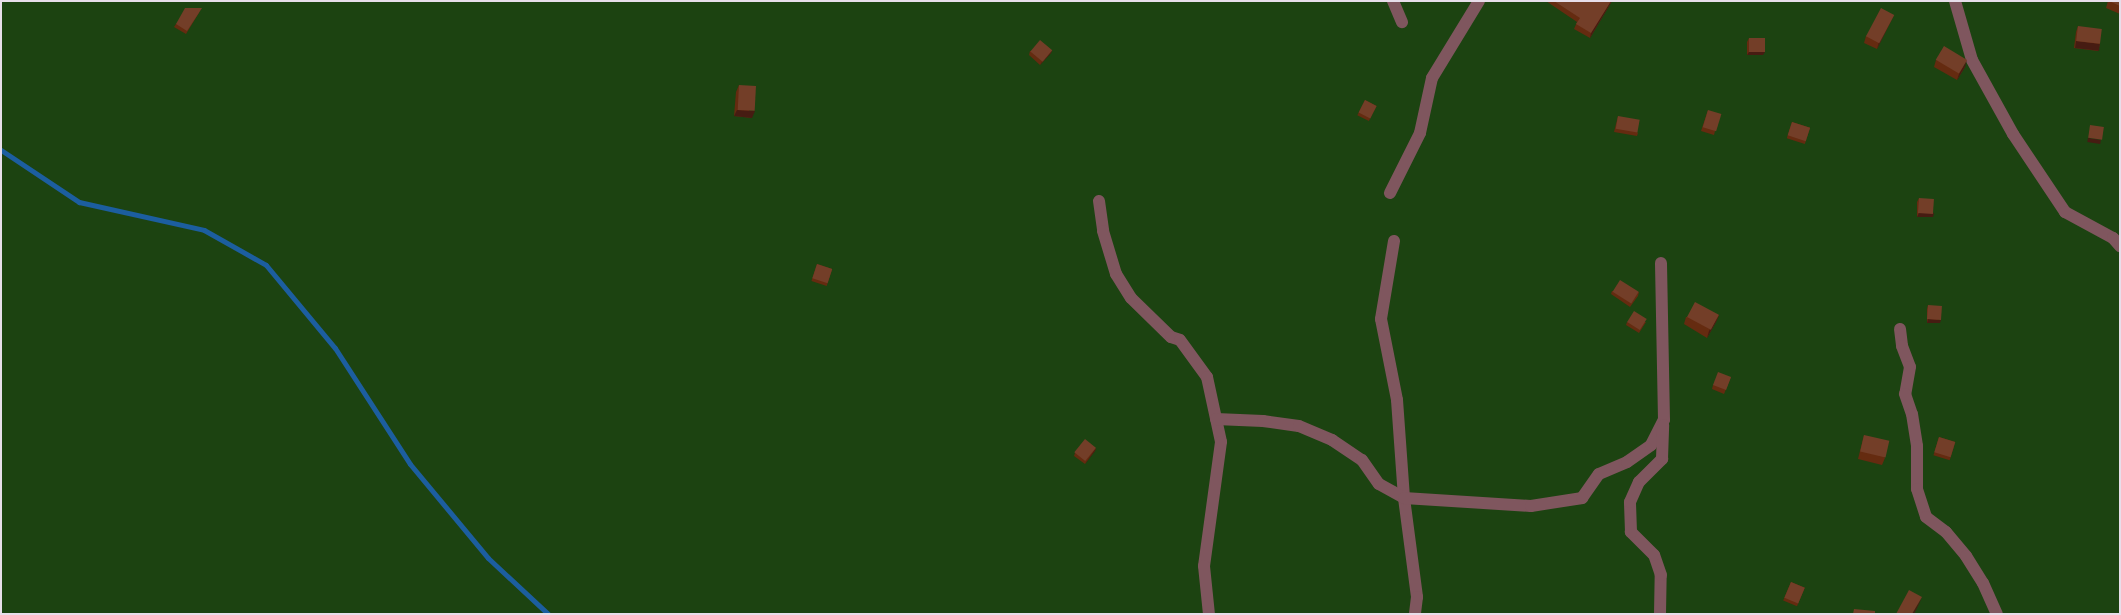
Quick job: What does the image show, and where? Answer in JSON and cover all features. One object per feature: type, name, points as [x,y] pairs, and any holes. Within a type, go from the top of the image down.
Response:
[{"type":"street","points":[[1393,1],[1402,22]]},
{"type":"street","points":[[1390,194],[1420,133],[1432,78],[1478,1]]},
{"type":"street","points":[[1955,1],[1972,60],[2013,134],[2065,212],[2113,238],[2120,246]]},
{"type":"street","points":[[1099,201],[1103,231],[1116,274],[1130,298],[1171,337],[1180,340],[1207,376],[1221,442],[1204,566],[1209,614]]},
{"type":"street","points":[[1394,242],[1381,318],[1397,400],[1404,498],[1417,597],[1415,614]]},
{"type":"street","points":[[1660,263],[1664,420],[1662,459],[1639,482],[1630,502],[1631,532],[1654,555],[1661,575],[1660,614]]},
{"type":"street","points":[[1900,328],[1902,346],[1910,367],[1905,394],[1912,414],[1918,446],[1918,489],[1926,517],[1946,532],[1966,556],[1983,583],[1997,614]]},
{"type":"street","points":[[1216,419],[1263,421],[1299,426],[1316,433],[1332,440],[1362,460],[1379,484],[1404,498],[1531,506],[1582,498],[1599,474],[1627,462],[1651,445],[1664,420]]},
{"type":"green space","points":[[1,1],[2120,1],[2120,614],[1,614]]},
{"type":"building","points":[[1554,1],[1611,1],[1591,33],[1576,24],[1580,18]]},
{"type":"building","points":[[2109,1],[2120,1],[2120,6]]},
{"type":"building","points":[[185,8],[202,8],[187,31],[176,24]]},
{"type":"building","points":[[1881,8],[1894,15],[1879,43],[1866,36]]},
{"type":"building","points":[[2078,26],[2102,29],[2100,44],[2076,41]]},
{"type":"building","points":[[1749,38],[1765,38],[1765,52],[1749,52]]},
{"type":"building","points":[[1040,40],[1052,50],[1043,62],[1030,51]]},
{"type":"building","points":[[1944,46],[1967,60],[1959,74],[1936,60]]},
{"type":"building","points":[[739,85],[756,86],[755,111],[738,110]]},
{"type":"building","points":[[1365,100],[1377,106],[1370,118],[1359,112]]},
{"type":"building","points":[[1708,110],[1721,114],[1716,131],[1703,127]]},
{"type":"building","points":[[1618,116],[1640,120],[1637,133],[1616,129]]},
{"type":"building","points":[[1792,122],[1810,128],[1806,141],[1788,135]]},
{"type":"building","points":[[2090,125],[2104,127],[2102,140],[2088,138]]},
{"type":"building","points":[[1919,198],[1934,199],[1933,214],[1918,213]]},
{"type":"building","points":[[817,264],[832,269],[828,283],[812,278]]},
{"type":"building","points":[[1620,280],[1639,292],[1631,304],[1613,292]]},
{"type":"building","points":[[1695,302],[1719,315],[1711,330],[1687,317]]},
{"type":"building","points":[[1928,305],[1942,306],[1941,320],[1927,319]]},
{"type":"building","points":[[1634,311],[1647,319],[1640,330],[1627,322]]},
{"type":"building","points":[[1718,372],[1731,377],[1726,390],[1713,385]]},
{"type":"building","points":[[1864,435],[1889,441],[1886,457],[1860,452]]},
{"type":"building","points":[[1939,437],[1955,442],[1951,457],[1934,452]]},
{"type":"building","points":[[1085,439],[1096,448],[1085,461],[1074,452]]},
{"type":"building","points":[[1791,582],[1805,588],[1798,604],[1784,598]]},
{"type":"building","points":[[1909,590],[1922,597],[1912,614],[1896,614]]},
{"type":"building","points":[[1854,609],[1875,611],[1875,614],[1853,614]]},
{"type":"waterway","points":[[1,150],[79,202],[204,230],[266,265],[335,348],[410,464],[488,558],[548,614]]}]
